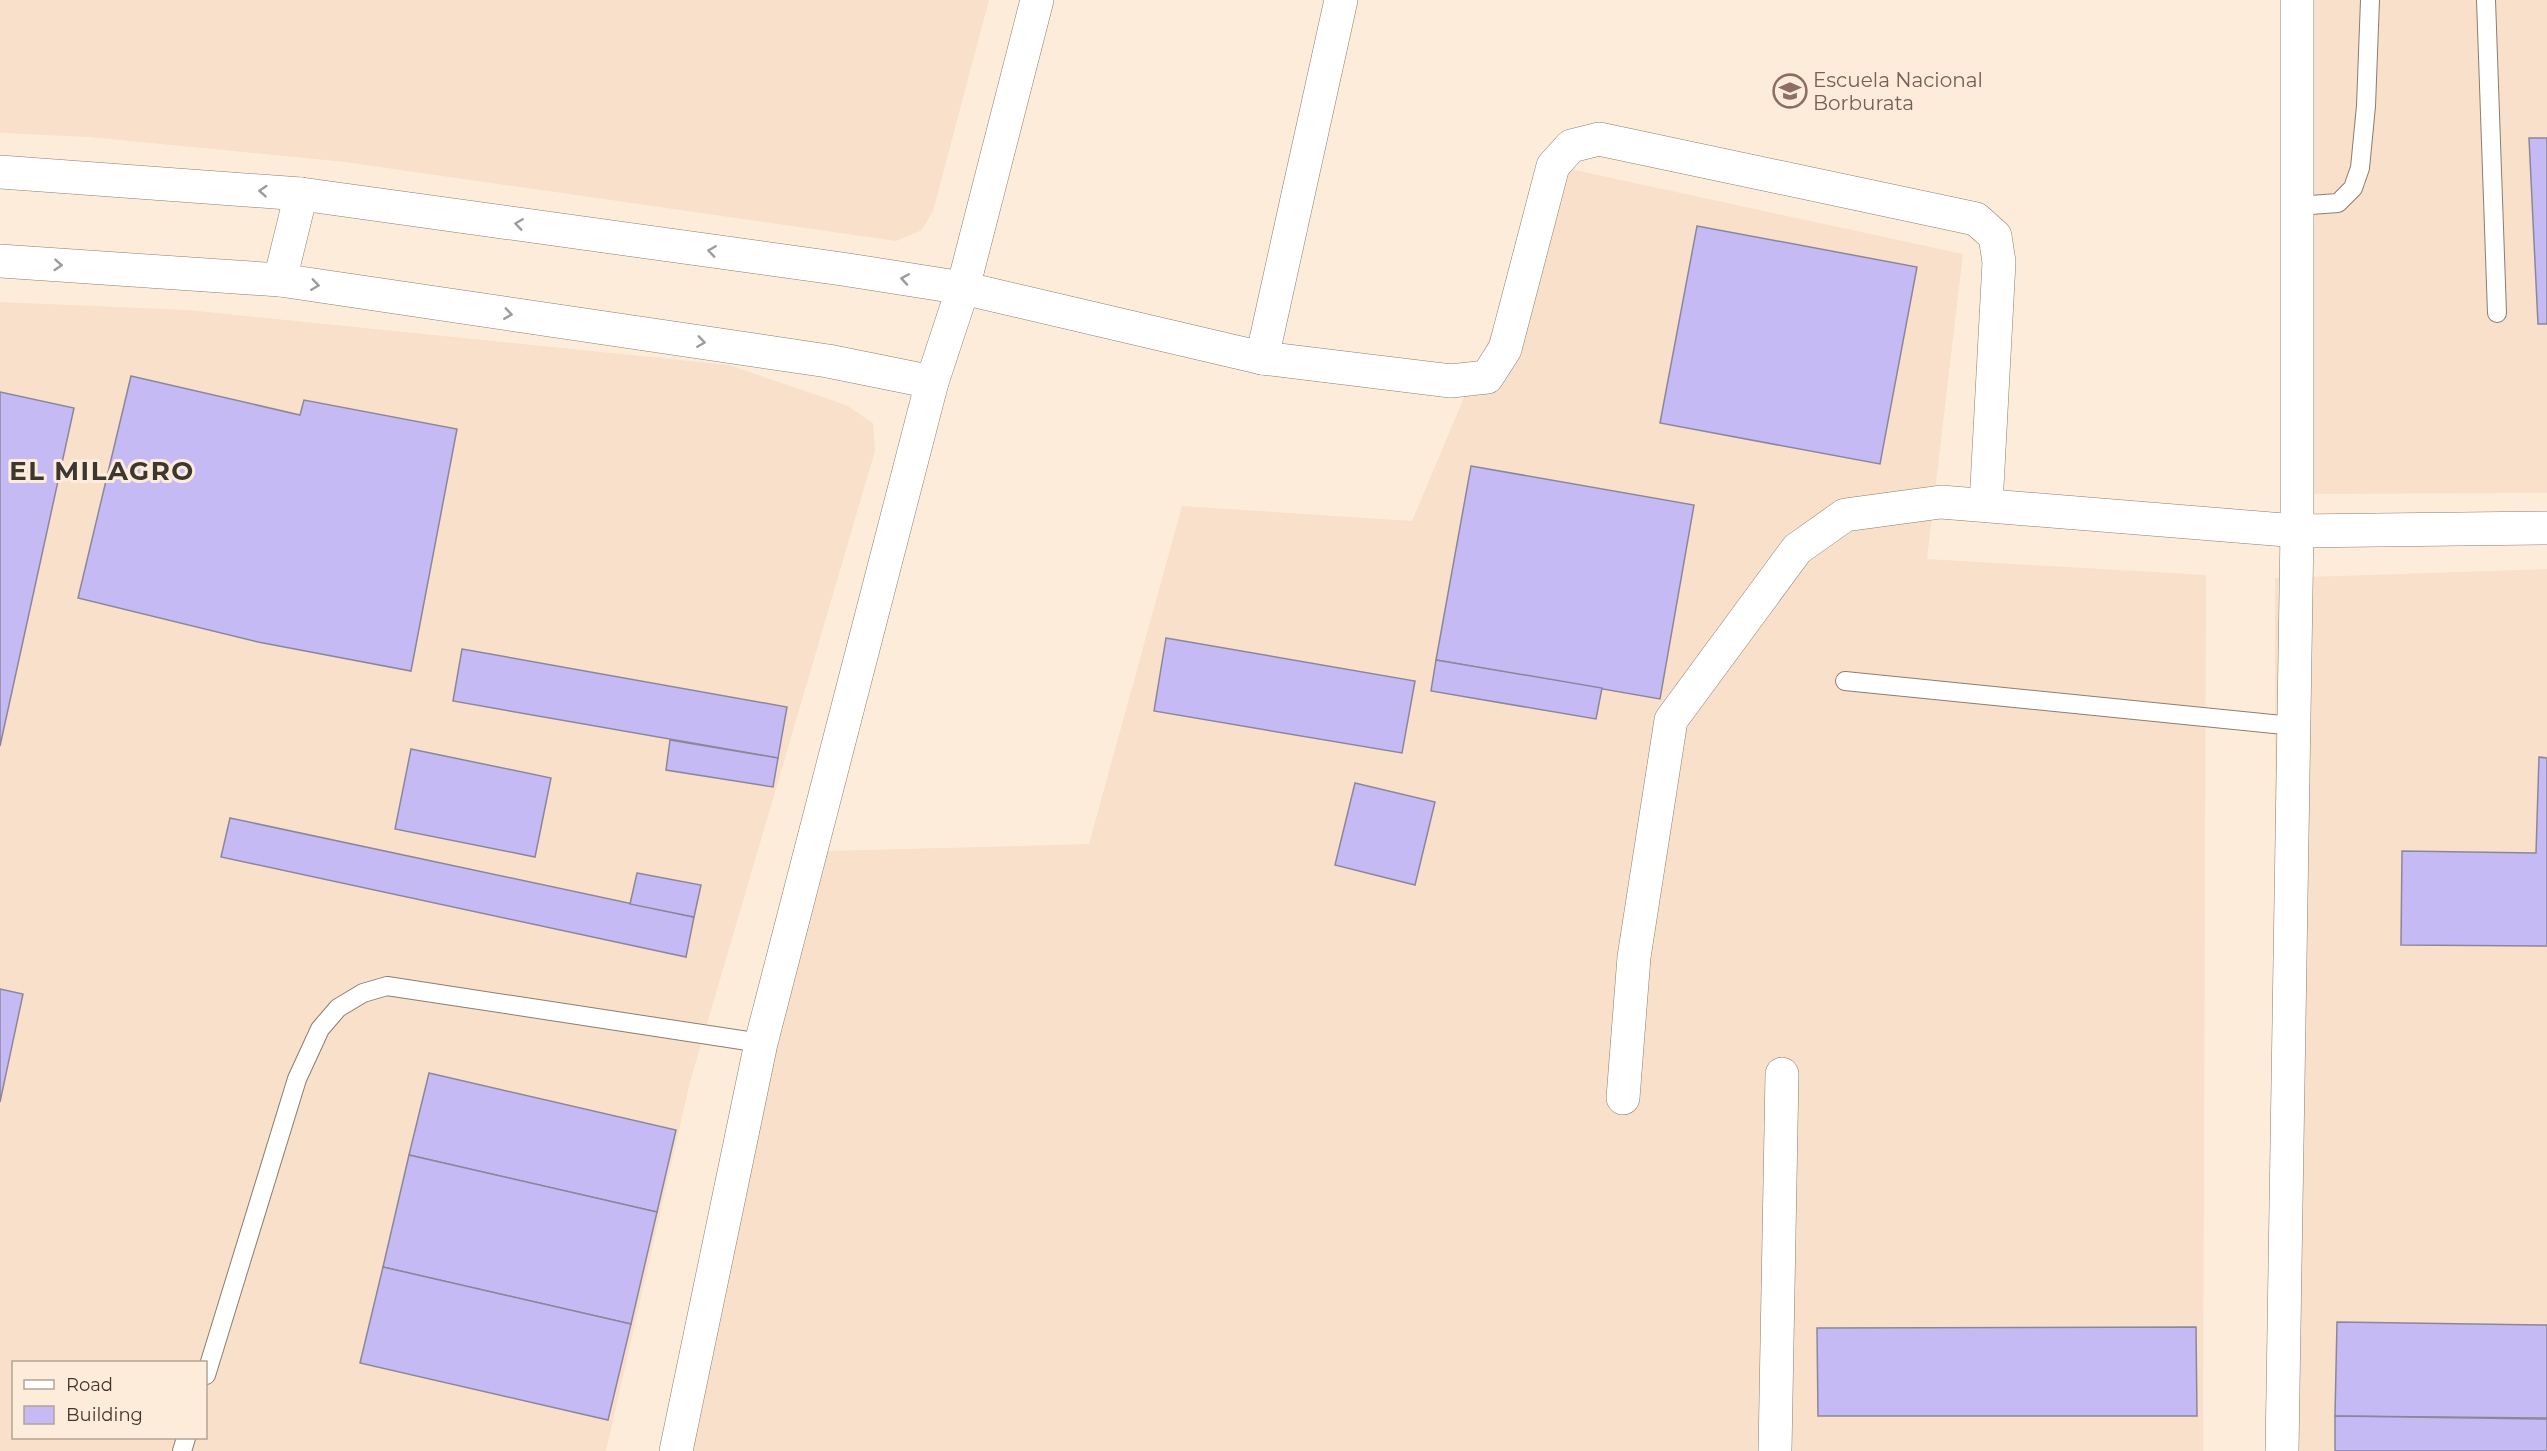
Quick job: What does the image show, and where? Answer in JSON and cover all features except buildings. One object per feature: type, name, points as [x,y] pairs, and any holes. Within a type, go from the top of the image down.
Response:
[{"type":"street","points":[[676,1451],[761,1043],[932,382],[963,288],[1037,0]]},
{"type":"street","points":[[1262,358],[1341,0]]},
{"type":"street","points":[[2282,1451],[2294,726],[2297,0]]},
{"type":"street","points":[[0,172],[301,194],[842,269],[963,288],[1262,358],[1451,381],[1487,377],[1505,349],[1553,166],[1571,146],[1599,139],[1976,219],[1995,236],[1999,262],[1986,505]]},
{"type":"street","points":[[280,280],[301,194]]},
{"type":"street","points":[[0,261],[280,280],[828,361],[932,382]]},
{"type":"street","points":[[1623,1098],[1634,957],[1671,720],[1797,549],[1845,515],[1941,502],[2296,531],[2547,528]]},
{"type":"street","points":[[1775,1451],[1782,1074]]},
{"type":"lane","points":[[2297,206],[2338,203],[2353,188],[2360,168],[2366,106],[2370,0]]},
{"type":"lane","points":[[2487,0],[2497,313]]},
{"type":"lane","points":[[1845,681],[2294,726]]},
{"type":"lane","points":[[207,1372],[297,1079],[320,1029],[338,1008],[363,993],[387,986],[761,1043]]},
{"type":"shaded area","points":[[0,0],[989,0],[933,211],[922,230],[896,241],[345,162],[89,137],[0,133]]},
{"type":"shaded area","points":[[2301,0],[2547,0],[2547,493],[2303,494]]},
{"type":"shaded area","points":[[1561,167],[1963,254],[1927,559],[2206,575],[2203,1451],[689,1451],[756,1101],[826,851],[1089,844],[1182,506],[1412,521]]},
{"type":"shaded area","points":[[0,302],[188,310],[729,365],[846,405],[873,423],[875,451],[690,1082],[606,1451],[0,1451]]},
{"type":"shaded area","points":[[2547,569],[2547,1451],[2276,1451],[2275,578]]},
{"type":"place","name":"Escuela Nacional Borburata","points":[[1790,91]]},
{"type":"district","name":"EL MILAGRO","points":[[102,471]]}]
